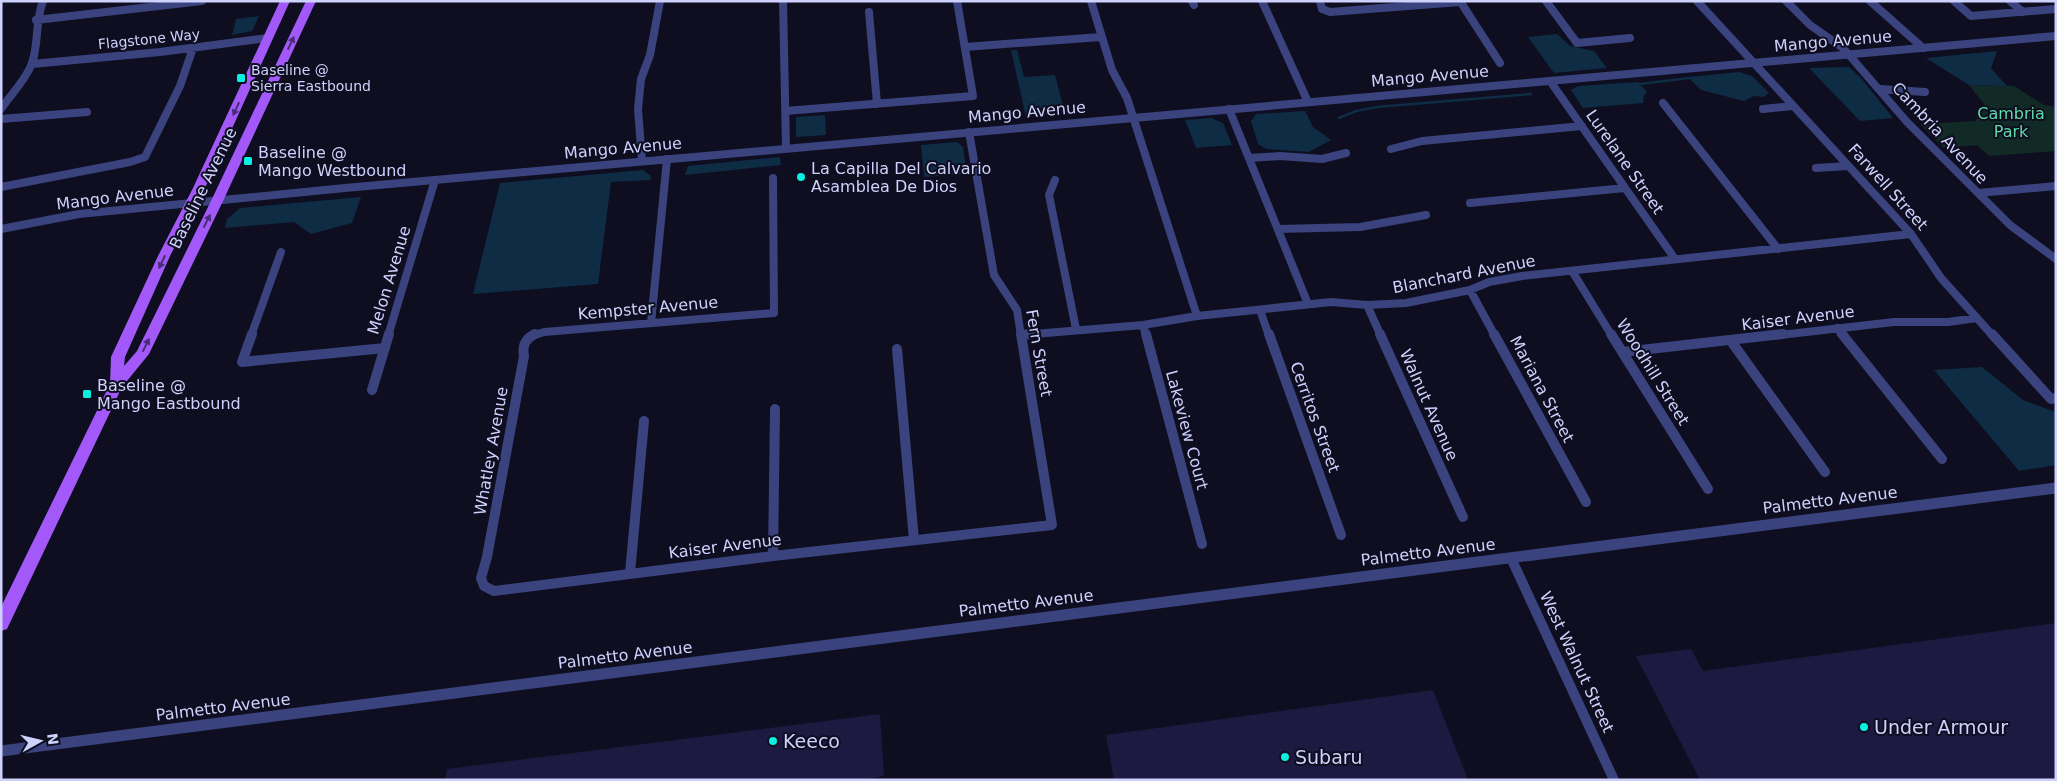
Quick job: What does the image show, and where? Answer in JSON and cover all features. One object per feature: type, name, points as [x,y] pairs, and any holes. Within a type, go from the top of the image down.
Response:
[{"type":"main road","name":"Baseline Avenue","points":[[117,384],[118,357],[164,256],[192,203],[285,1]]},
{"type":"main road","name":"Baseline Avenue","points":[[1,624],[117,384],[142,354],[217,201],[311,1]]},
{"type":"street","points":[[1,109],[32,64],[36,20],[43,1]]},
{"type":"street","points":[[36,20],[73,14],[202,1]]},
{"type":"street","points":[[642,161],[643,154],[638,109],[641,79],[650,55],[660,1]]},
{"type":"street","points":[[783,1],[786,148]]},
{"type":"street","points":[[785,111],[973,96],[957,1]]},
{"type":"street","points":[[1091,1],[1112,70],[1127,98],[1134,117],[1196,316]]},
{"type":"street","points":[[1262,1],[1308,102]]},
{"type":"street","points":[[1320,1],[1322,9],[1334,12],[1460,2],[1500,63]]},
{"type":"street","points":[[1374,1],[1378,8]]},
{"type":"street","points":[[1546,1],[1577,43],[1630,38]]},
{"type":"street","name":"Farwell Street","points":[[1697,1],[1911,234],[1925,252],[1934,270],[2053,399]]},
{"type":"street","name":"Cambria Avenue","points":[[1786,1],[1810,25],[1849,55],[1907,122],[2017,232],[2056,259]]},
{"type":"street","points":[[1870,1],[1923,48]]},
{"type":"street","points":[[1954,1],[1971,16],[2056,9]]},
{"type":"street","points":[[2010,1],[2023,12]]},
{"type":"street","points":[[869,12],[877,104]]},
{"type":"street","name":"Mango Avenue","points":[[1,229],[79,214],[435,180],[2056,36]]},
{"type":"street","points":[[965,47],[1101,37]]},
{"type":"street","name":"Flagstone Way","points":[[32,64],[193,48],[268,38]]},
{"type":"street","points":[[1,186],[130,162],[144,157],[149,152],[180,86],[193,48]]},
{"type":"street","name":"Lurelane Street","points":[[1550,81],[1675,259]]},
{"type":"street","points":[[1880,89],[1925,92]]},
{"type":"street","points":[[1663,103],[1778,249]]},
{"type":"street","points":[[1763,109],[1793,106]]},
{"type":"street","points":[[1229,110],[1308,304]]},
{"type":"street","points":[[1,119],[87,112]]},
{"type":"street","points":[[1391,149],[1422,141],[1582,126]]},
{"type":"street","name":"Fern Street","points":[[969,132],[994,275],[997,283],[1015,304],[1022,335],[1052,525],[990,532]]},
{"type":"street","points":[[1249,158],[1281,156],[1325,160],[1346,153]]},
{"type":"street","points":[[652,323],[667,159]]},
{"type":"street","points":[[1816,168],[1848,166]]},
{"type":"street","name":"Kempster Avenue","points":[[526,338],[537,333],[774,312],[773,178]]},
{"type":"street","name":"Melon Avenue","points":[[372,390],[435,180]]},
{"type":"street","points":[[1055,180],[1049,195],[1076,329]]},
{"type":"street","points":[[1978,194],[2056,186]]},
{"type":"street","points":[[1470,203],[1625,188]]},
{"type":"street","points":[[1278,229],[1368,227],[1426,215]]},
{"type":"street","name":"Blanchard Avenue","points":[[1022,335],[1076,329],[1143,325],[1196,316],[1330,302],[1367,305],[1406,303],[1470,290],[1507,278],[1911,234]]},
{"type":"street","points":[[281,252],[242,362],[385,348]]},
{"type":"street","name":"Woodhill Street","points":[[1572,271],[1708,489]]},
{"type":"street","name":"Mariana Street","points":[[1470,290],[1586,502]]},
{"type":"street","name":"Walnut Avenue","points":[[1367,305],[1463,517]]},
{"type":"street","name":"Cerritos Street","points":[[1260,310],[1341,535]]},
{"type":"street","name":"Kaiser Avenue","points":[[1623,352],[1894,322],[1948,322],[1977,318]]},
{"type":"street","name":"Lakeview Court","points":[[1143,325],[1202,544]]},
{"type":"street","points":[[1837,328],[1942,459]]},
{"type":"street","name":"Whatley Avenue","points":[[483,570],[487,557],[526,338]]},
{"type":"street","points":[[1731,340],[1824,472]]},
{"type":"street","points":[[897,349],[914,540]]},
{"type":"street","points":[[773,556],[775,409]]},
{"type":"street","points":[[630,573],[644,421]]},
{"type":"street","name":"Palmetto Avenue","points":[[1,751],[2056,488]]},
{"type":"street","name":"Kaiser Avenue","points":[[483,570],[480,578],[482,585],[487,589],[494,590],[990,532]]},
{"type":"street","name":"West Walnut Street","points":[[1511,558],[1614,780]]},
{"type":"green space","name":"Cambria Park","points":[[1969,85],[2014,86],[2044,105],[2056,107],[2056,151],[1989,156],[1977,145],[1944,148],[1920,124],[1976,121],[1984,104]]},
{"type":"water","points":[[259,16],[252,31],[232,35],[236,19]]},
{"type":"water","points":[[1557,34],[1570,46],[1594,51],[1607,68],[1554,73],[1528,37]]},
{"type":"water","points":[[1011,50],[1017,50],[1024,77],[1055,75],[1065,113],[1026,117]]},
{"type":"water","points":[[1997,51],[1991,68],[2007,86],[1969,85],[1926,58]]},
{"type":"water","points":[[1849,67],[1861,78],[1893,118],[1860,121],[1809,68]]},
{"type":"water","points":[[1739,72],[1752,76],[1769,93],[1764,97],[1754,96],[1744,101],[1701,90],[1688,77]]},
{"type":"water","points":[[1638,82],[1647,92],[1644,95],[1643,103],[1583,108],[1571,90],[1578,86]]},
{"type":"water","points":[[1305,111],[1313,127],[1331,140],[1309,152],[1266,149],[1258,144],[1251,121],[1256,114]]},
{"type":"water","points":[[825,115],[826,135],[796,137],[796,117]]},
{"type":"water","points":[[1211,118],[1223,123],[1232,145],[1196,148],[1185,120]]},
{"type":"water","points":[[957,142],[963,147],[967,174],[924,177],[921,145]]},
{"type":"water","points":[[780,157],[781,165],[685,175],[688,166]]},
{"type":"water","points":[[643,170],[651,176],[650,180],[611,182],[598,284],[473,294],[500,183]]},
{"type":"water","points":[[361,197],[352,223],[311,234],[294,222],[225,228],[227,219],[240,208]]},
{"type":"water","points":[[1982,367],[2023,400],[2056,412],[2056,465],[2019,471],[1934,370]]},
{"type":"building","name":"Under Armour","points":[[2056,623],[2056,780],[1700,780],[1636,656],[1691,649],[1703,671]]},
{"type":"building","name":"Subaru","points":[[1433,690],[1468,780],[1114,780],[1106,735]]},
{"type":"building","name":"Keeco","points":[[880,714],[884,776],[864,780],[445,780],[447,769]]},
{"type":"waterway","points":[[1640,84],[1689,78]]},
{"type":"waterway","points":[[1339,118],[1356,111],[1377,107],[1531,94]]},
{"type":"place","name":"Baseline @ Sierra Eastbound","points":[[241,78]]},
{"type":"place","name":"Baseline @ Mango Westbound","points":[[248,161]]},
{"type":"place","name":"La Capilla Del Calvario Asamblea De Dios","points":[[801,177]]},
{"type":"place","name":"Baseline @ Mango Eastbound","points":[[87,394]]},
{"type":"place","name":"Under Armour","points":[[1864,727]]},
{"type":"place","name":"Keeco","points":[[773,741]]},
{"type":"place","name":"Subaru","points":[[1285,757]]}]
